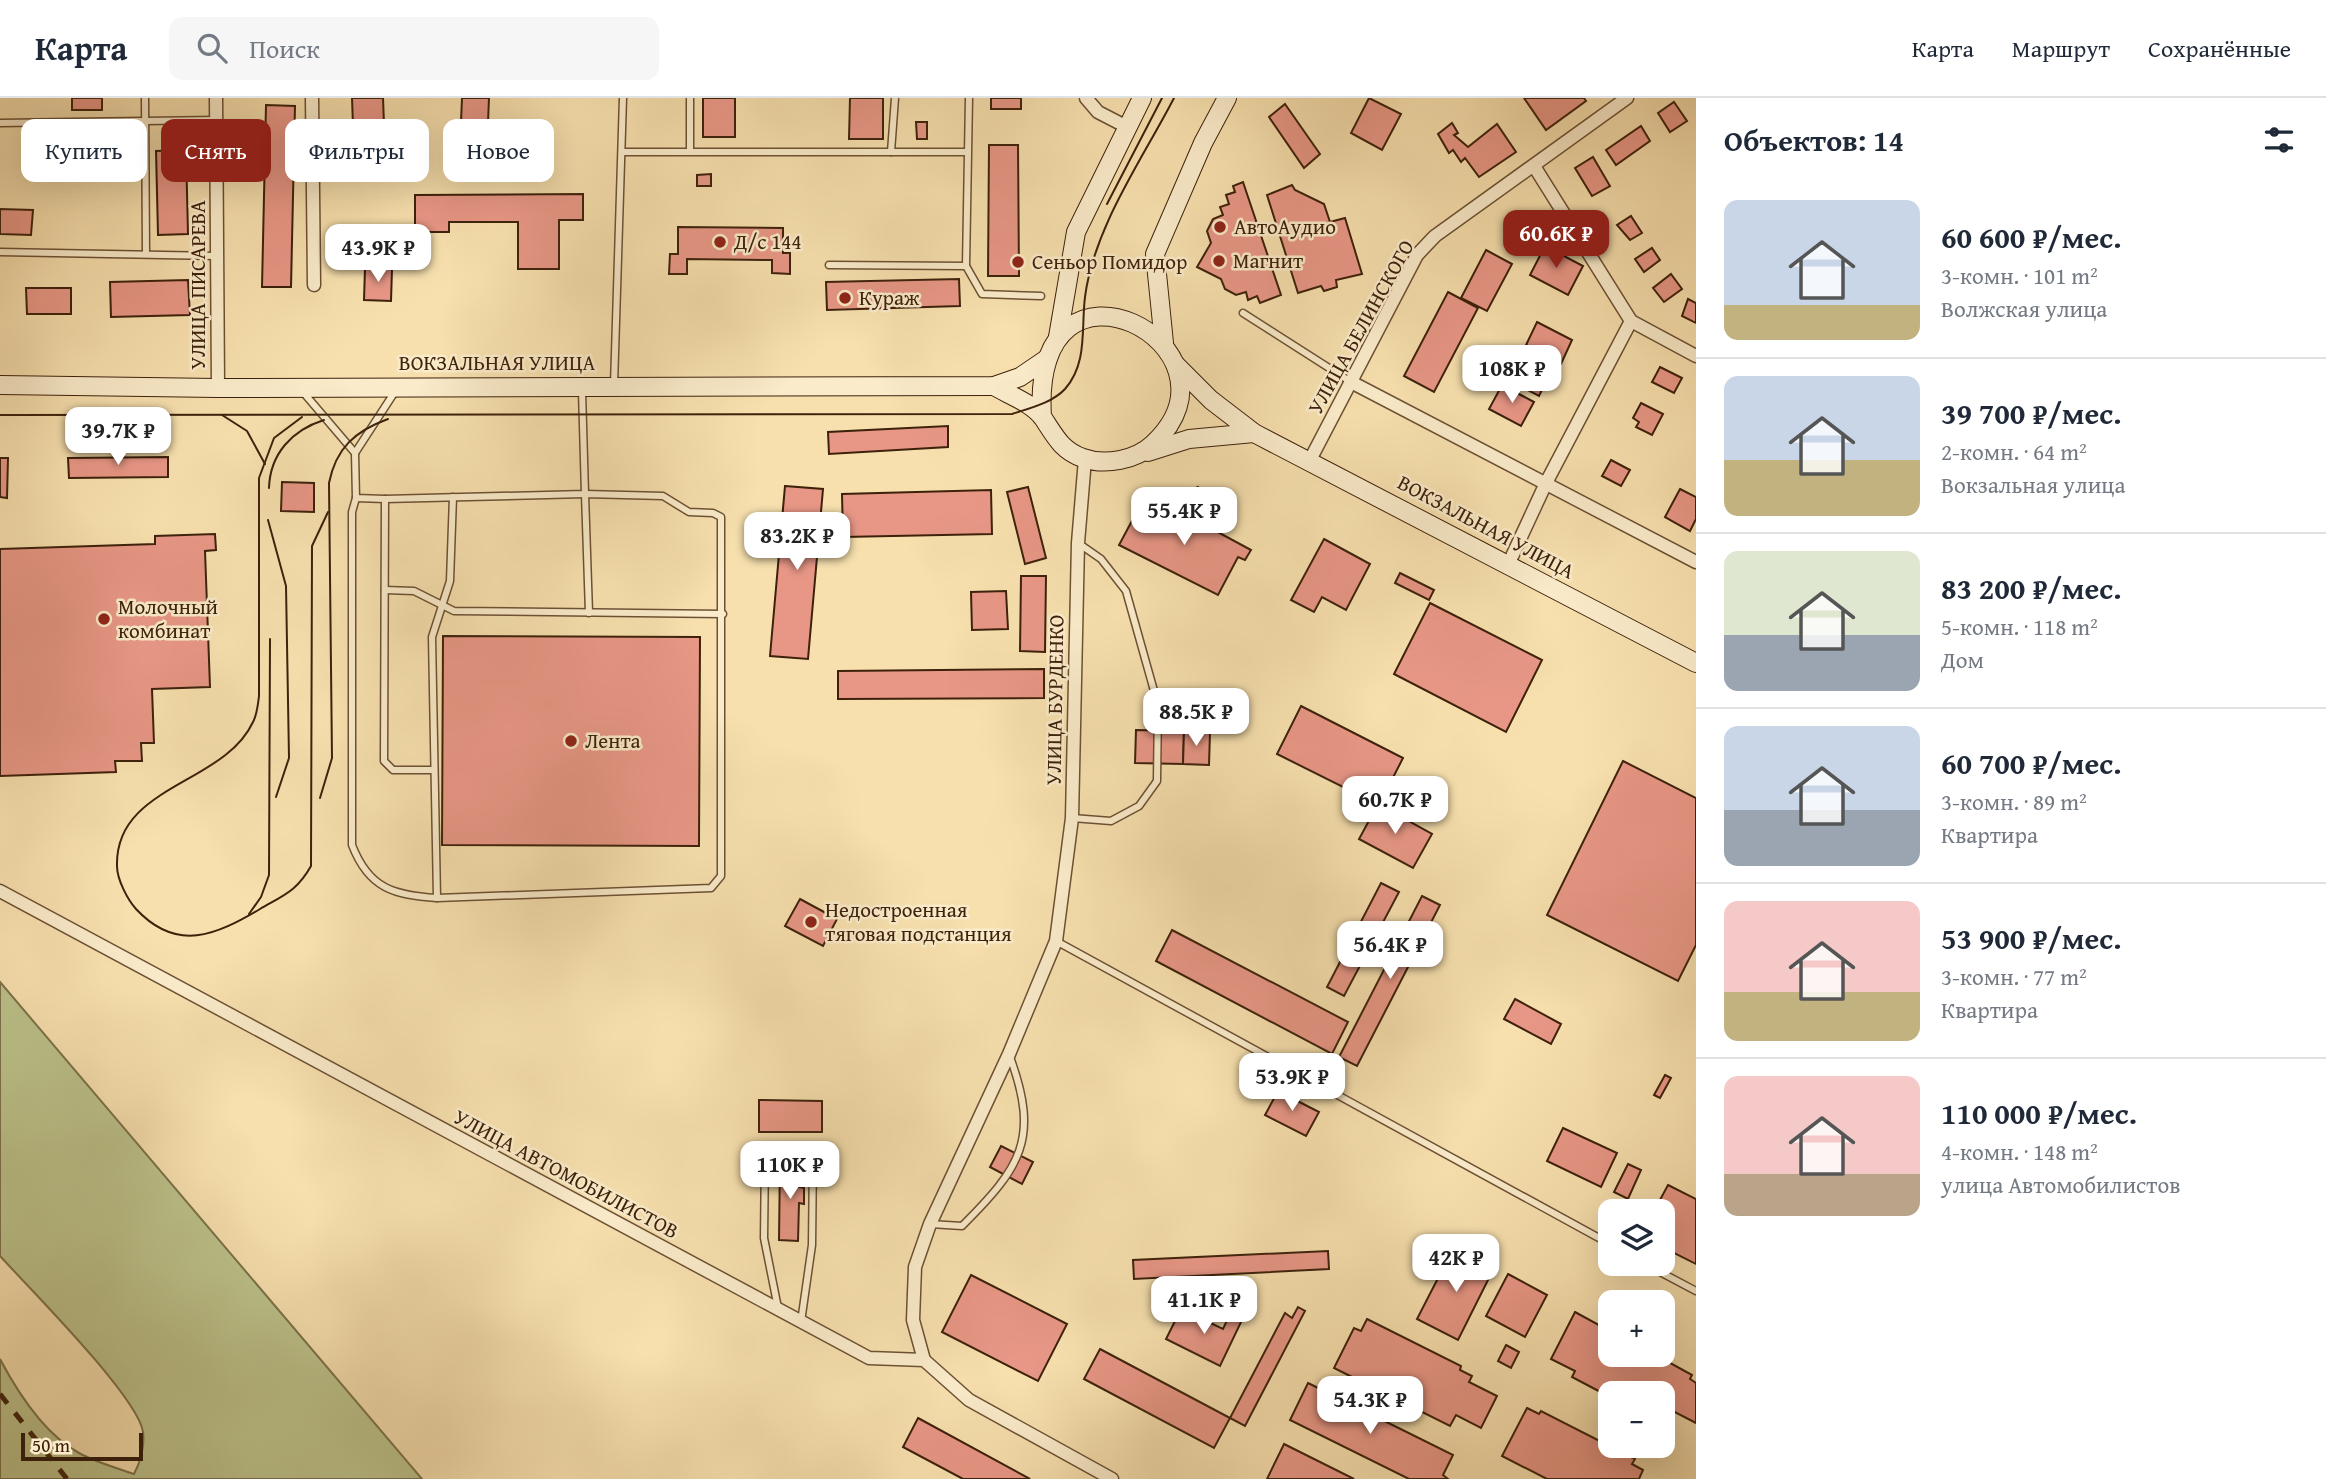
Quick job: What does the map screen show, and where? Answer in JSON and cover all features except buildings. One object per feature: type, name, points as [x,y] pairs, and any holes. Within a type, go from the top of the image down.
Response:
[{"type":"main road","points":[[1042,417],[1041,394],[1048,358],[1058,337],[1076,232],[1142,98]]},
{"type":"main road","points":[[1164,343],[1155,254],[1203,143],[1227,98]]},
{"type":"main road","points":[[1058,337],[1081,320],[1104,315],[1126,318],[1147,328],[1164,343],[1175,364],[1179,386],[1177,409],[1167,430],[1151,447],[1131,458]]},
{"type":"main road","name":"ВОКЗАЛЬНАЯ УЛИЦА","points":[[0,385],[218,388],[994,386],[1020,376],[1048,358]]},
{"type":"main road","name":"ВОКЗАЛЬНАЯ УЛИЦА","points":[[1175,364],[1211,400],[1254,433],[1696,663]]},
{"type":"main road","points":[[994,386],[1042,417],[1065,449],[1086,459],[1108,462],[1131,458],[1189,439],[1254,433]]},
{"type":"street","name":"УЛИЦА ПИСАРЕВА","points":[[216,98],[216,119]]},
{"type":"street","points":[[312,98],[314,285]]},
{"type":"street","points":[[1086,98],[1097,112],[1127,127]]},
{"type":"street","name":"УЛИЦА БЕЛИНСКОГО","points":[[1310,460],[1417,255],[1434,236],[1627,98]]},
{"type":"street","points":[[1534,166],[1631,321],[1696,356]]},
{"type":"street","name":"УЛИЦА ПИСАРЕВА","points":[[216,182],[218,388]]},
{"type":"street","points":[[1508,565],[1546,483],[1631,321]]},
{"type":"street","points":[[1351,382],[1696,562]]},
{"type":"street","name":"УЛИЦА БУРДЕНКО","points":[[924,1360],[913,1320],[915,1267],[930,1224],[1009,1054],[1056,940],[1072,818],[1078,543],[1086,459]]},
{"type":"street","name":"УЛИЦА АВТОМОБИЛИСТОВ","points":[[0,891],[869,1358],[924,1360]]},
{"type":"street","points":[[924,1360],[969,1400],[1112,1479]]},
{"type":"lane","points":[[145,98],[145,119]]},
{"type":"lane","points":[[614,386],[623,98]]},
{"type":"lane","points":[[690,151],[691,98]]},
{"type":"lane","points":[[891,152],[895,98]]},
{"type":"lane","points":[[969,98],[967,267],[982,294],[1041,296]]},
{"type":"lane","points":[[0,124],[21,124]]},
{"type":"lane","points":[[622,152],[967,152]]},
{"type":"lane","points":[[145,182],[146,254]]},
{"type":"lane","points":[[0,252],[217,256]]},
{"type":"lane","points":[[829,265],[967,267]]},
{"type":"lane","points":[[1243,313],[1351,382]]},
{"type":"lane","points":[[582,385],[589,612]]},
{"type":"lane","points":[[298,387],[355,453]]},
{"type":"lane","points":[[356,498],[585,494],[663,496],[689,512],[717,513],[721,517],[721,876],[717,884],[711,888],[437,898],[408,896],[385,888],[371,879],[359,864],[352,845],[352,512],[356,498],[355,453],[399,387]]},
{"type":"lane","points":[[437,898],[432,637],[450,581],[453,497]]},
{"type":"lane","points":[[385,499],[384,761],[393,770],[434,770]]},
{"type":"lane","points":[[1072,818],[1111,821],[1139,806],[1157,781],[1158,705],[1126,591],[1101,559],[1078,543]]},
{"type":"lane","points":[[385,590],[414,591],[454,611],[723,614]]},
{"type":"lane","points":[[1056,940],[1598,1237]]},
{"type":"lane","points":[[930,1224],[962,1226],[1000,1188],[1025,1139],[1024,1094],[1009,1054]]},
{"type":"lane","points":[[778,1310],[764,1238],[765,1157],[813,1157],[813,1245],[801,1322]]},
{"type":"lane","points":[[1668,1276],[1696,1291]]},
{"type":"green space","points":[[0,982],[422,1479],[0,1479],[0,1359],[43,1424],[79,1453],[134,1474],[141,1454],[143,1432],[137,1416],[103,1369],[0,1256]]},
{"type":"tram line","points":[[1107,204],[1162,98]]},
{"type":"tram line","points":[[0,415],[1012,414],[1054,398],[1072,379],[1080,357],[1085,297],[1098,245],[1121,194],[1174,98]]},
{"type":"tram line","points":[[222,415],[247,431],[265,464]]},
{"type":"tram line","points":[[302,417],[274,438],[259,478],[259,696],[254,719],[239,743],[219,760],[152,801],[133,818],[121,839],[117,866],[124,889],[136,909],[151,923],[166,931],[197,935],[228,926],[289,892],[311,866],[312,546],[328,512]]},
{"type":"tram line","points":[[320,798],[332,758],[329,483],[337,460],[349,442],[366,429],[388,419]]},
{"type":"tram line","points":[[269,488],[274,464],[285,445],[302,430],[324,420]]},
{"type":"tram line","points":[[268,520],[286,586],[289,758],[276,797]]},
{"type":"tram line","points":[[249,914],[261,897],[269,875],[270,639]]},
{"type":"railway","points":[[0,1394],[67,1479]]},
{"type":"place","name":"АвтоАудио","points":[[1220,227]]},
{"type":"place","name":"Д/с 144","points":[[720,242]]},
{"type":"place","name":"Магнит","points":[[1219,261]]},
{"type":"place","name":"Сеньор Помидор","points":[[1018,262]]},
{"type":"place","name":"Кураж","points":[[845,298]]},
{"type":"place","name":"Молочный комбинат","points":[[104,619]]},
{"type":"place","name":"Лента","points":[[571,741]]},
{"type":"place","name":"Недостроенная тяговая подстанция","points":[[811,922]]}]
